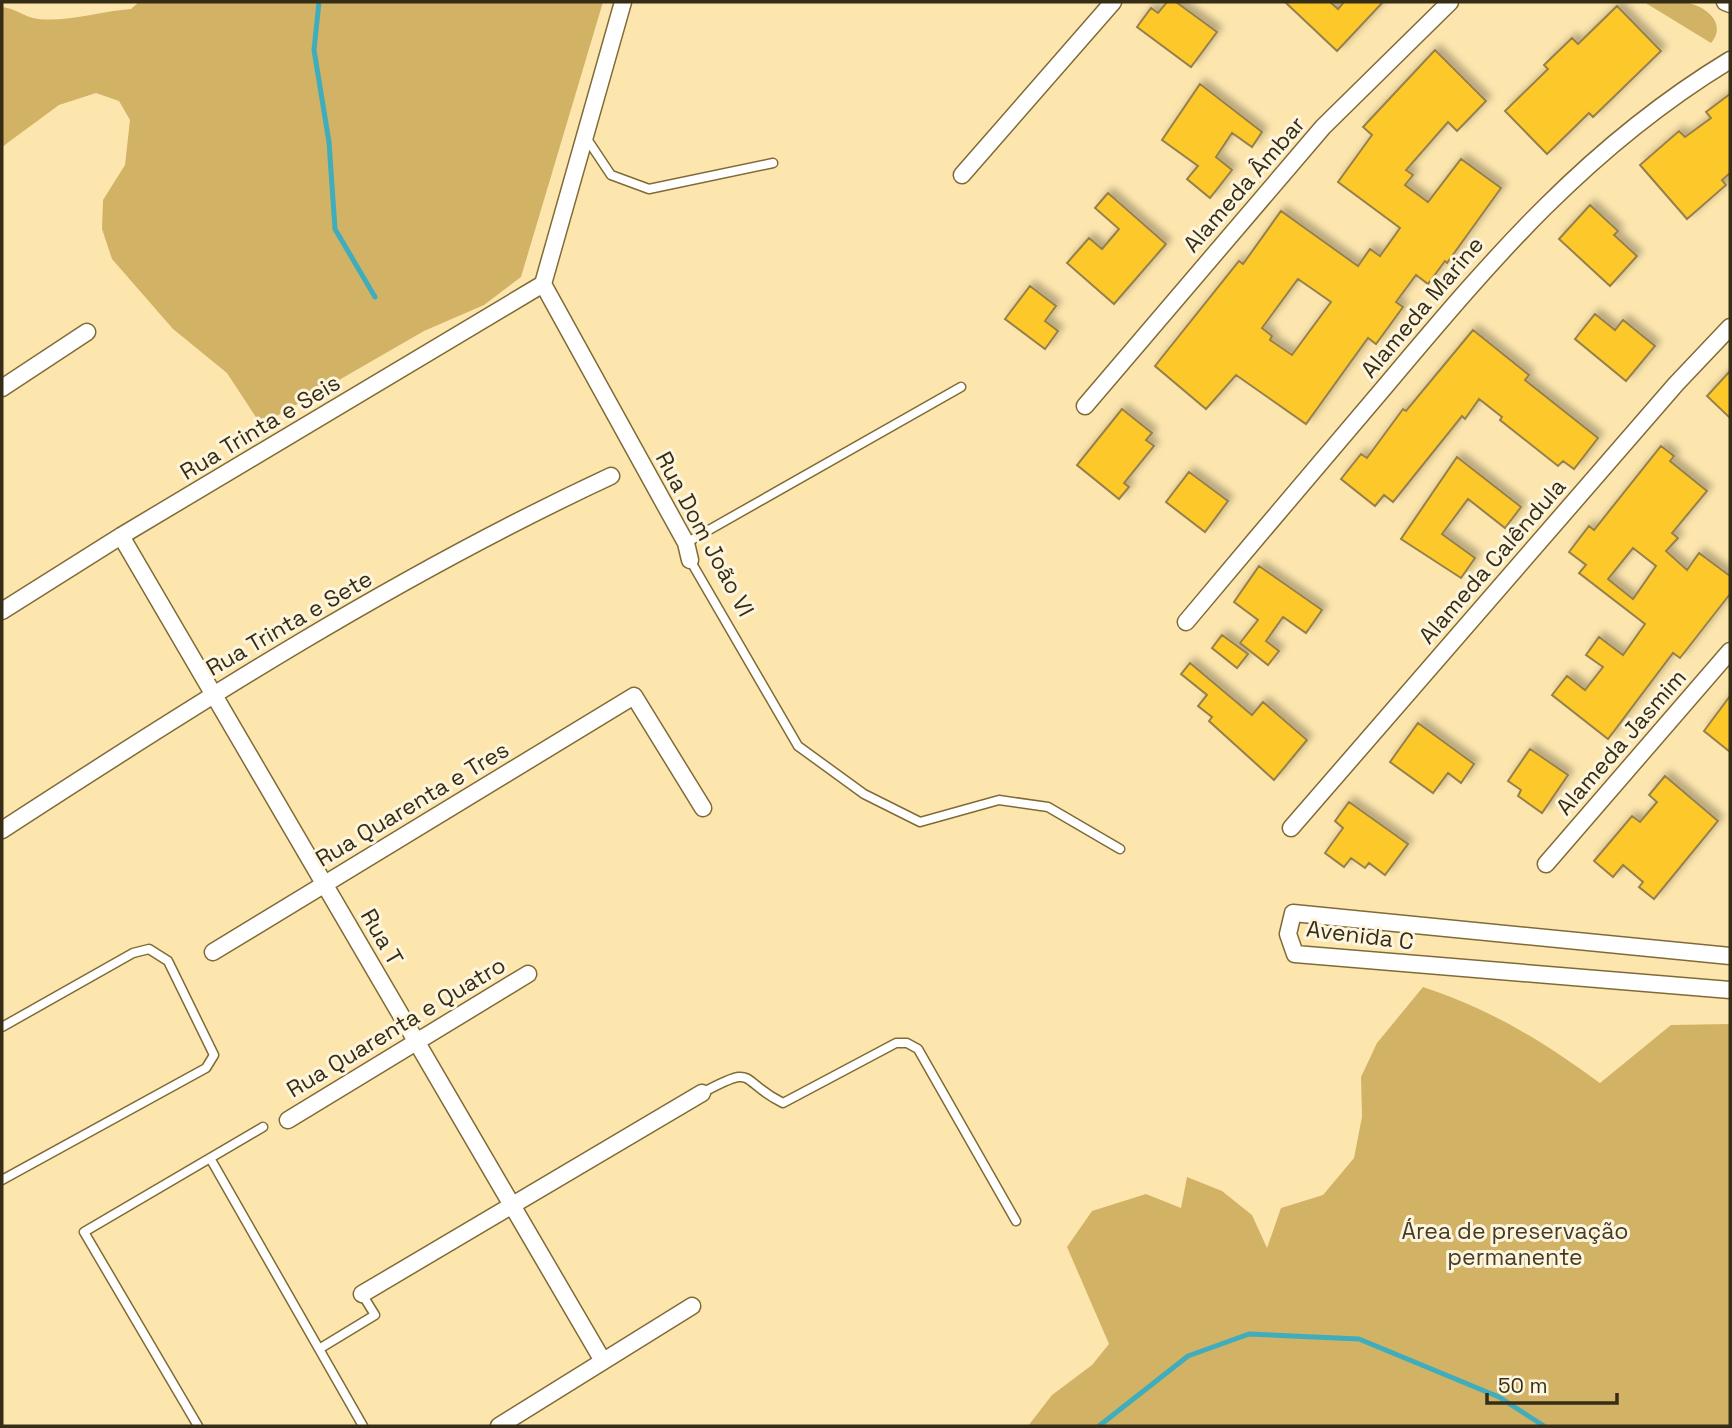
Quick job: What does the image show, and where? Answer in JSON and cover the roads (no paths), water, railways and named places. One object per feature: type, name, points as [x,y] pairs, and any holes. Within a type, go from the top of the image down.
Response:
[{"type":"street","points":[[543,284],[623,2]]},
{"type":"street","points":[[961,174],[1113,2]]},
{"type":"street","name":"Alameda Âmbar","points":[[1085,406],[1323,127],[1450,2]]},
{"type":"street","points":[[1725,2],[1730,4]]},
{"type":"street","name":"Alameda Marine","points":[[1186,622],[1502,248],[1574,178],[1679,91],[1730,60]]},
{"type":"street","name":"Rua Trinta e Seis","points":[[2,611],[543,284]]},
{"type":"street","name":"Rua Dom João VI","points":[[543,284],[688,552]]},
{"type":"street","name":"Alameda Calêndula","points":[[1291,828],[1676,384],[1730,327]]},
{"type":"street","points":[[2,388],[88,332]]},
{"type":"street","name":"Rua Trinta e Sete","points":[[2,830],[213,693],[513,521],[611,476]]},
{"type":"street","name":"Rua T","points":[[121,537],[603,1362]]},
{"type":"street","name":"Alameda Jasmim","points":[[1546,864],[1730,650]]},
{"type":"street","name":"Rua Quarenta e Tres","points":[[213,951],[634,696],[702,808]]},
{"type":"street","name":"Avenida C","points":[[1730,956],[1293,913],[1288,934],[1296,954],[1730,990]]},
{"type":"street","name":"Rua Quarenta e Quatro","points":[[288,1120],[528,974]]},
{"type":"street","points":[[362,1294],[702,1093]]},
{"type":"street","points":[[499,1426],[692,1306]]},
{"type":"lane","points":[[585,136],[611,175],[649,189],[773,163]]},
{"type":"lane","points":[[688,552],[961,387]]},
{"type":"lane","name":"Rua Dom João VI","points":[[688,552],[798,746],[864,794],[920,822],[999,800],[1048,807],[1120,849]]},
{"type":"lane","points":[[2,1027],[133,953],[149,949],[169,961],[214,1055],[212,1063],[206,1068],[2,1180]]},
{"type":"lane","points":[[702,1093],[735,1075],[744,1075],[783,1103],[896,1043],[907,1043],[918,1049],[1016,1221]]},
{"type":"lane","points":[[198,1426],[85,1232],[263,1127]]},
{"type":"lane","points":[[210,1158],[363,1426]]},
{"type":"lane","points":[[319,1349],[375,1315],[362,1294]]},
{"type":"waterway","points":[[319,2],[314,50],[329,142],[335,229],[375,297]]},
{"type":"waterway","points":[[1099,1426],[1188,1356],[1249,1334],[1359,1339],[1499,1397],[1544,1426]]},
{"type":"park label","name":"Área de preservação permanente","points":[[1515,1244]]}]
